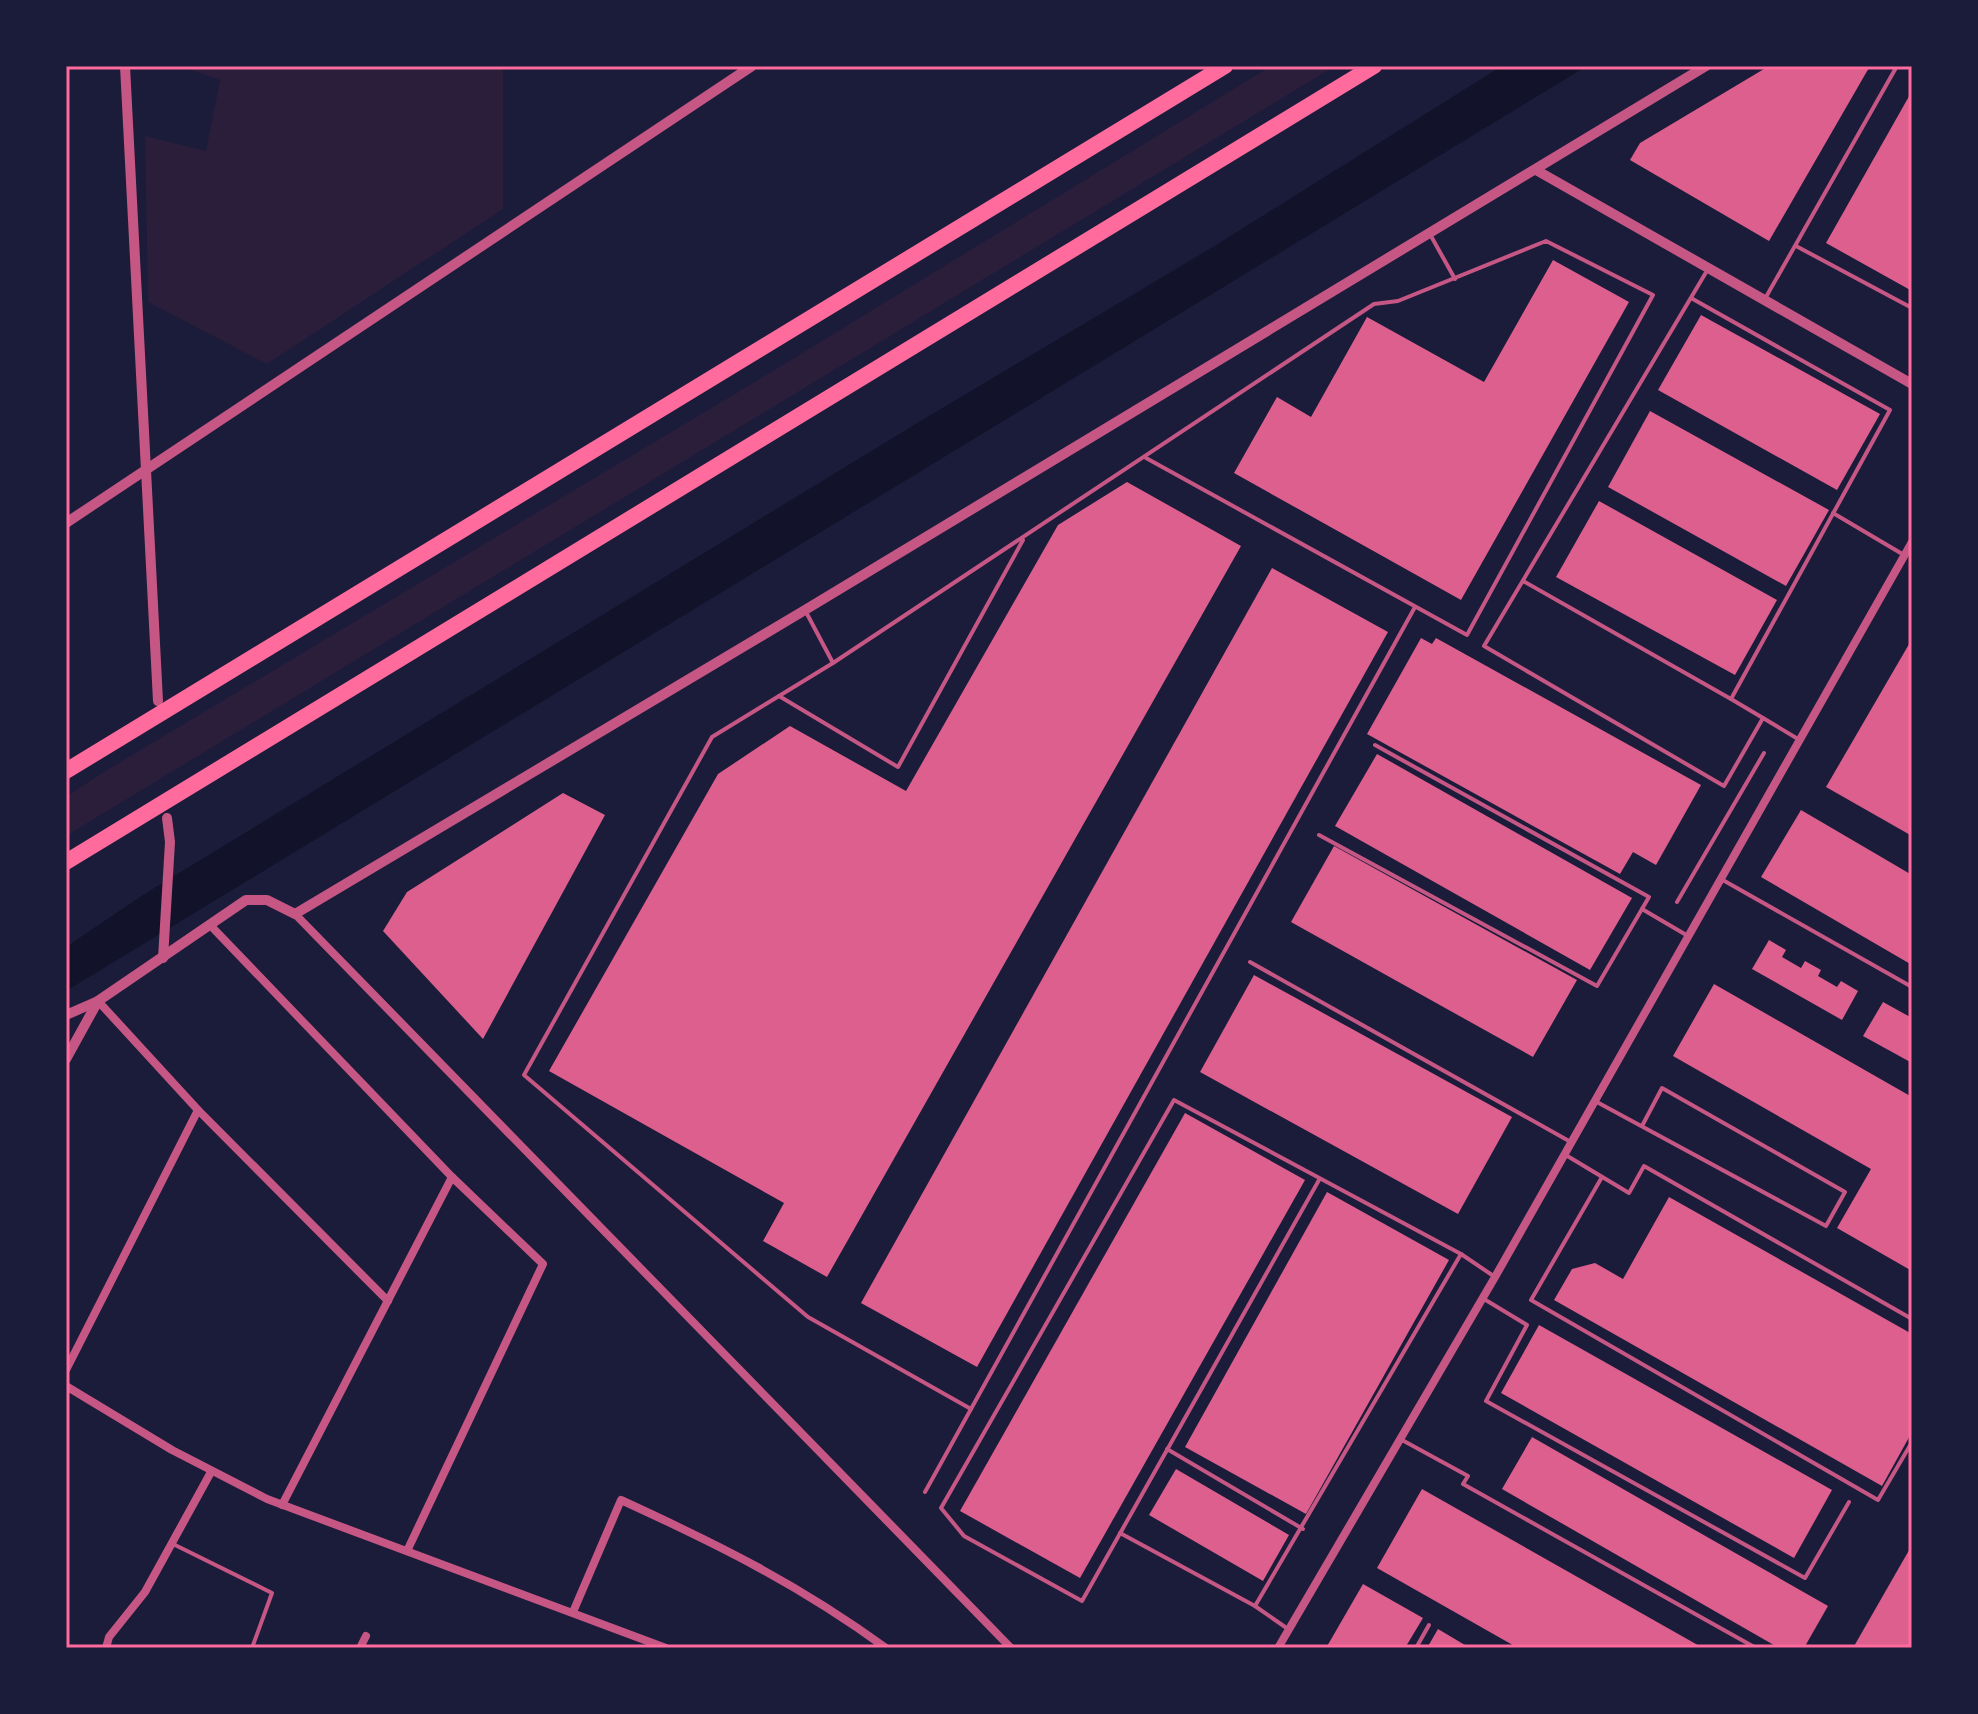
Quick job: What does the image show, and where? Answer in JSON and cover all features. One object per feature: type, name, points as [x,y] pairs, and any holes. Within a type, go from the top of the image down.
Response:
[{"type":"highway","points":[[66,771],[1225,66]]},
{"type":"highway","points":[[66,862],[1374,66]]},
{"type":"street","points":[[125,66],[158,701]]},
{"type":"street","points":[[66,523],[148,465],[752,66]]},
{"type":"street","points":[[295,914],[1706,66]]},
{"type":"street","points":[[1536,170],[1912,384]]},
{"type":"street","points":[[1278,1648],[1495,1277],[1562,1153],[1912,542]]},
{"type":"street","points":[[163,958],[170,842],[167,818]]},
{"type":"street","points":[[66,1015],[98,1001],[246,900],[267,900],[295,914],[1011,1648]]},
{"type":"street","points":[[211,926],[452,1177],[543,1264],[407,1551]]},
{"type":"street","points":[[66,1059],[98,1001]]},
{"type":"street","points":[[98,1001],[198,1110],[388,1301]]},
{"type":"street","points":[[66,1370],[198,1110]]},
{"type":"street","points":[[282,1505],[452,1177]]},
{"type":"street","points":[[66,1386],[211,1472],[282,1505],[666,1648]]},
{"type":"street","points":[[106,1648],[109,1637],[145,1592],[211,1472]]},
{"type":"street","points":[[573,1612],[621,1500],[737,1553],[819,1599],[886,1648]]},
{"type":"street","points":[[360,1648],[366,1636]]},
{"type":"lane","points":[[1764,301],[1897,66]]},
{"type":"lane","points":[[1429,233],[1455,279]]},
{"type":"lane","points":[[971,1409],[808,1317],[524,1075],[712,737],[833,663],[1374,304],[1398,301],[1546,241],[1653,295],[1467,635],[1146,458]]},
{"type":"lane","points":[[1796,246],[1912,308]]},
{"type":"lane","points":[[1708,269],[1484,646],[1724,786],[1763,718]]},
{"type":"lane","points":[[1691,298],[1890,410],[1731,699]]},
{"type":"lane","points":[[1833,513],[1905,555]]},
{"type":"lane","points":[[779,696],[898,767],[1024,537]]},
{"type":"lane","points":[[1523,581],[1799,740]]},
{"type":"lane","points":[[925,1492],[1415,607]]},
{"type":"lane","points":[[805,610],[833,663]]},
{"type":"lane","points":[[1319,835],[1597,986],[1649,897],[1375,745]]},
{"type":"lane","points":[[1677,902],[1764,753]]},
{"type":"lane","points":[[1721,879],[1912,987]]},
{"type":"lane","points":[[1642,909],[1688,936]]},
{"type":"lane","points":[[1250,962],[1569,1141]]},
{"type":"lane","points":[[1593,1100],[1826,1226],[1845,1192],[1662,1088],[1642,1126]]},
{"type":"lane","points":[[1319,1180],[1082,1601],[964,1536],[941,1508],[1174,1100],[1461,1254],[1495,1277]]},
{"type":"lane","points":[[1562,1153],[1629,1193],[1644,1166],[1912,1319]]},
{"type":"lane","points":[[1602,1177],[1531,1300],[1878,1500],[1912,1442]]},
{"type":"lane","points":[[1255,1606],[1303,1529],[1461,1254]]},
{"type":"lane","points":[[1482,1298],[1527,1325],[1486,1401],[1499,1409],[1805,1578],[1849,1502]]},
{"type":"lane","points":[[1400,1438],[1468,1476],[1463,1484],[1756,1648]]},
{"type":"lane","points":[[1167,1449],[1303,1529]]},
{"type":"lane","points":[[1120,1533],[1255,1606],[1289,1629]]},
{"type":"lane","points":[[172,1543],[272,1593],[252,1648]]},
{"type":"lane","points":[[1416,1648],[1429,1625]]},
{"type":"shaded area","points":[[180,66],[503,66],[503,209],[267,364],[148,302],[145,136],[206,151],[220,80]]},
{"type":"shaded area","points":[[1271,66],[1335,66],[66,836],[66,797],[102,773],[768,374]]},
{"type":"shaded area","points":[[1502,66],[1587,66],[66,991],[66,947],[143,895],[924,419],[1208,250]]},
{"type":"building","points":[[1769,66],[1870,66],[1769,241],[1630,160],[1640,143]]},
{"type":"building","points":[[1912,91],[1912,291],[1826,243]]},
{"type":"building","points":[[1553,260],[1629,302],[1461,600],[1234,473],[1277,397],[1311,417],[1367,317],[1484,382]]},
{"type":"building","points":[[1701,315],[1880,414],[1837,490],[1658,390]]},
{"type":"building","points":[[1650,411],[1829,510],[1786,586],[1608,487]]},
{"type":"building","points":[[1127,482],[1241,546],[827,1277],[763,1241],[784,1203],[549,1071],[718,774],[790,726],[906,791],[1058,525]]},
{"type":"building","points":[[1599,501],[1777,600],[1735,675],[1556,577]]},
{"type":"building","points":[[1272,568],[1388,632],[977,1367],[861,1303]]},
{"type":"building","points":[[1421,638],[1432,644],[1436,638],[1701,785],[1656,865],[1633,852],[1620,874],[1367,734]]},
{"type":"building","points":[[1912,639],[1912,836],[1826,787]]},
{"type":"building","points":[[1377,754],[1632,898],[1590,970],[1335,826]]},
{"type":"building","points":[[563,793],[605,815],[483,1039],[383,931],[407,892]]},
{"type":"building","points":[[1801,810],[1912,875],[1912,965],[1761,877]]},
{"type":"building","points":[[1334,846],[1577,980],[1533,1057],[1291,922]]},
{"type":"building","points":[[1769,940],[1786,950],[1782,957],[1801,968],[1805,961],[1821,970],[1818,976],[1837,987],[1841,981],[1858,991],[1842,1020],[1752,969]]},
{"type":"building","points":[[1254,975],[1512,1117],[1458,1214],[1200,1072]]},
{"type":"building","points":[[1714,984],[1912,1097],[1912,1271],[1837,1228],[1871,1169],[1673,1056]]},
{"type":"building","points":[[1883,1002],[1912,1018],[1912,1063],[1863,1036]]},
{"type":"building","points":[[1185,1113],[1305,1180],[1080,1578],[960,1511]]},
{"type":"building","points":[[1327,1192],[1449,1260],[1306,1514],[1185,1447]]},
{"type":"building","points":[[1669,1197],[1912,1334],[1912,1432],[1882,1486],[1554,1300],[1572,1269],[1595,1263],[1623,1279]]},
{"type":"building","points":[[1539,1325],[1832,1490],[1794,1558],[1501,1393]]},
{"type":"building","points":[[1532,1437],[1828,1606],[1804,1648],[1779,1648],[1502,1489]]},
{"type":"building","points":[[1176,1469],[1289,1535],[1263,1581],[1149,1515]]},
{"type":"building","points":[[1422,1489],[1703,1648],[1518,1648],[1377,1568]]},
{"type":"building","points":[[1912,1545],[1912,1648],[1853,1648]]},
{"type":"building","points":[[1363,1584],[1423,1618],[1405,1648],[1326,1648]]},
{"type":"building","points":[[1438,1629],[1470,1648],[1427,1648]]}]
